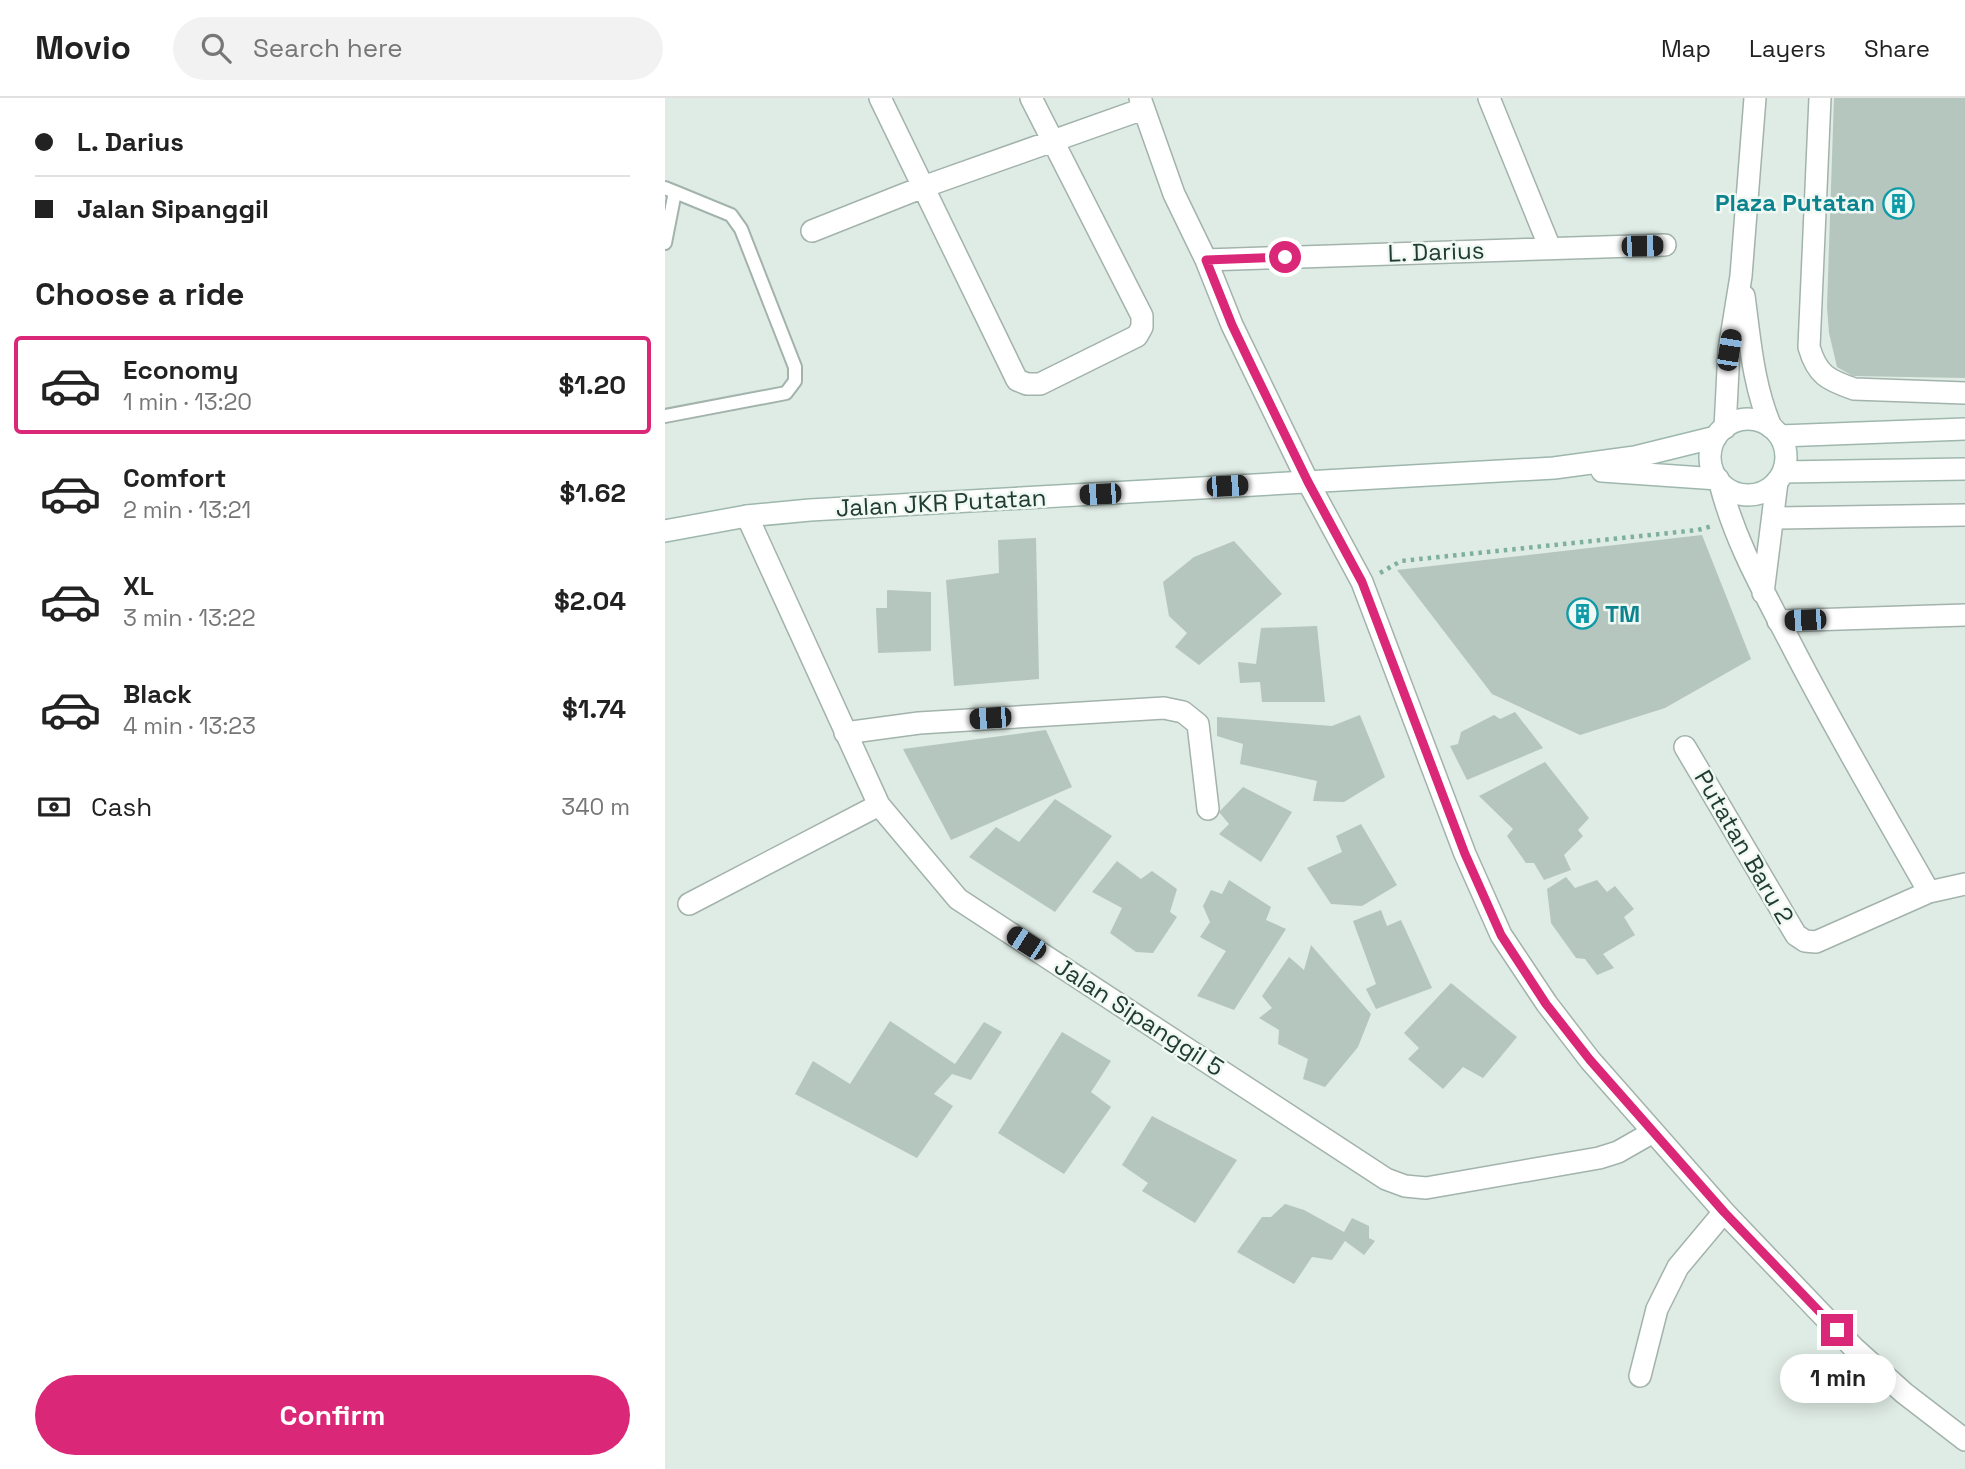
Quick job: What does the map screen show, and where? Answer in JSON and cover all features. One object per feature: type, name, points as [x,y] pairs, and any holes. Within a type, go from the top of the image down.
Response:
[{"type":"street","points":[[880,98],[1017,380],[1027,384],[1039,384],[1137,336],[1142,327],[1142,316],[1031,98]]},
{"type":"street","points":[[1489,98],[1550,247]]},
{"type":"street","points":[[1755,98],[1741,276],[1729,350],[1721,432],[1711,447],[1710,458],[1730,521],[1763,593],[1819,699],[1929,892]]},
{"type":"street","points":[[1820,98],[1809,347],[1814,362],[1822,374],[1854,390],[1965,393]]},
{"type":"street","points":[[812,231],[1142,103],[1174,194],[1206,260],[1232,325],[1308,482],[1362,582],[1465,854],[1501,935],[1546,1004],[1583,1051],[1724,1212],[1854,1348],[1904,1393],[1965,1440]]},
{"type":"street","name":"L. Darius","points":[[1206,260],[1665,245]]},
{"type":"street","points":[[1741,276],[1756,382],[1762,406],[1785,448],[1786,460],[1780,477],[1763,593]]},
{"type":"street","name":"Jalan JKR Putatan","points":[[665,531],[747,516],[951,501],[1554,468],[1635,457],[1721,432],[1736,422],[1748,420],[1760,421],[1775,431],[1965,429]]},
{"type":"street","name":"Jalan JKR Putatan","points":[[1554,468],[1719,481],[1730,491],[1742,495],[1755,495],[1767,490],[1780,477],[1965,469]]},
{"type":"street","points":[[1774,518],[1965,515]]},
{"type":"street","name":"Jalan Sipanggil 5","points":[[747,516],[879,805],[958,899],[1386,1179],[1405,1186],[1426,1188],[1599,1158],[1619,1152],[1653,1132]]},
{"type":"street","points":[[1778,621],[1965,615]]},
{"type":"street","points":[[845,733],[960,720],[1164,708],[1183,712],[1198,724],[1208,809]]},
{"type":"street","name":"Putatan Baru 2","points":[[1685,747],[1796,935],[1805,941],[1816,942],[1929,892],[1965,884]]},
{"type":"street","points":[[689,904],[879,805]]},
{"type":"street","points":[[1640,1376],[1657,1309],[1678,1267],[1724,1212]]},
{"type":"lane","points":[[665,243],[670,190],[731,215],[741,229],[795,367],[795,381],[786,393],[665,416]]},
{"type":"path","points":[[1362,582],[1401,561],[1698,530],[1730,521]]},
{"type":"building","name":"Plaza Putatan","points":[[1834,98],[1965,98],[1965,378],[1853,376],[1837,367],[1829,333],[1827,307]]},
{"type":"building","name":"TM","points":[[1702,535],[1751,659],[1665,708],[1580,735],[1492,694],[1397,570]]},
{"type":"building","points":[[1036,538],[1039,679],[954,686],[946,580],[999,573],[998,540]]},
{"type":"building","points":[[1234,541],[1282,594],[1199,665],[1175,647],[1187,633],[1169,616],[1163,582],[1194,557]]},
{"type":"building","points":[[887,590],[931,592],[931,651],[878,653],[876,608],[887,608]]},
{"type":"building","points":[[1317,626],[1325,702],[1262,702],[1260,682],[1240,683],[1238,662],[1256,664],[1261,628]]},
{"type":"building","points":[[1515,712],[1543,748],[1467,780],[1450,746],[1458,744],[1461,732],[1494,715],[1500,719]]},
{"type":"building","points":[[1360,715],[1385,777],[1344,802],[1313,801],[1317,781],[1240,764],[1243,744],[1217,736],[1217,717],[1332,726]]},
{"type":"building","points":[[1046,730],[1072,787],[951,840],[903,749]]},
{"type":"building","points":[[1545,762],[1589,818],[1578,830],[1583,836],[1564,855],[1571,870],[1544,880],[1534,863],[1526,863],[1507,836],[1513,829],[1479,796]]},
{"type":"building","points":[[1243,787],[1292,812],[1261,862],[1219,834],[1229,824],[1219,812]]},
{"type":"building","points":[[1055,799],[1112,836],[1055,912],[969,857],[996,827],[1019,842]]},
{"type":"building","points":[[1361,824],[1397,885],[1362,906],[1331,904],[1307,868],[1342,852],[1336,836]]},
{"type":"building","points":[[1117,861],[1141,879],[1152,871],[1177,889],[1170,912],[1177,917],[1153,953],[1136,952],[1110,933],[1122,908],[1092,892]]},
{"type":"building","points":[[1566,877],[1575,888],[1597,880],[1607,892],[1615,886],[1634,909],[1624,917],[1635,935],[1603,954],[1614,968],[1597,975],[1585,959],[1576,958],[1551,923],[1547,889]]},
{"type":"building","points":[[1229,880],[1271,907],[1266,920],[1286,929],[1234,1010],[1197,996],[1226,951],[1200,937],[1210,922],[1203,906],[1211,890],[1222,894]]},
{"type":"building","points":[[1381,910],[1387,926],[1401,920],[1432,988],[1376,1009],[1366,989],[1376,984],[1353,921]]},
{"type":"building","points":[[1311,945],[1371,1014],[1358,1047],[1325,1087],[1303,1079],[1308,1059],[1278,1044],[1279,1030],[1259,1018],[1272,1008],[1262,996],[1289,957],[1304,970]]},
{"type":"building","points":[[1451,983],[1517,1037],[1483,1078],[1463,1067],[1443,1089],[1408,1059],[1419,1048],[1404,1033]]},
{"type":"building","points":[[890,1021],[955,1064],[984,1022],[1002,1032],[971,1080],[952,1074],[934,1094],[953,1106],[917,1158],[795,1094],[813,1061],[850,1084]]},
{"type":"building","points":[[1062,1032],[1111,1061],[1091,1092],[1111,1107],[1064,1174],[998,1133]]},
{"type":"building","points":[[1152,1116],[1237,1160],[1195,1223],[1142,1191],[1148,1183],[1122,1165]]},
{"type":"building","points":[[1285,1204],[1304,1210],[1344,1232],[1352,1218],[1369,1226],[1369,1238],[1375,1241],[1364,1255],[1345,1241],[1332,1260],[1312,1257],[1294,1284],[1237,1252],[1262,1217],[1271,1217]]},
{"type":"place","name":"Plaza Putatan","points":[[1898,203]]},
{"type":"place","name":"TM","points":[[1582,614]]},
{"type":"route","points":[[1285,257],[1206,260],[1253,369],[1308,482],[1362,582],[1465,854],[1501,935],[1546,1004],[1590,1060],[1724,1212],[1837,1330]]}]
